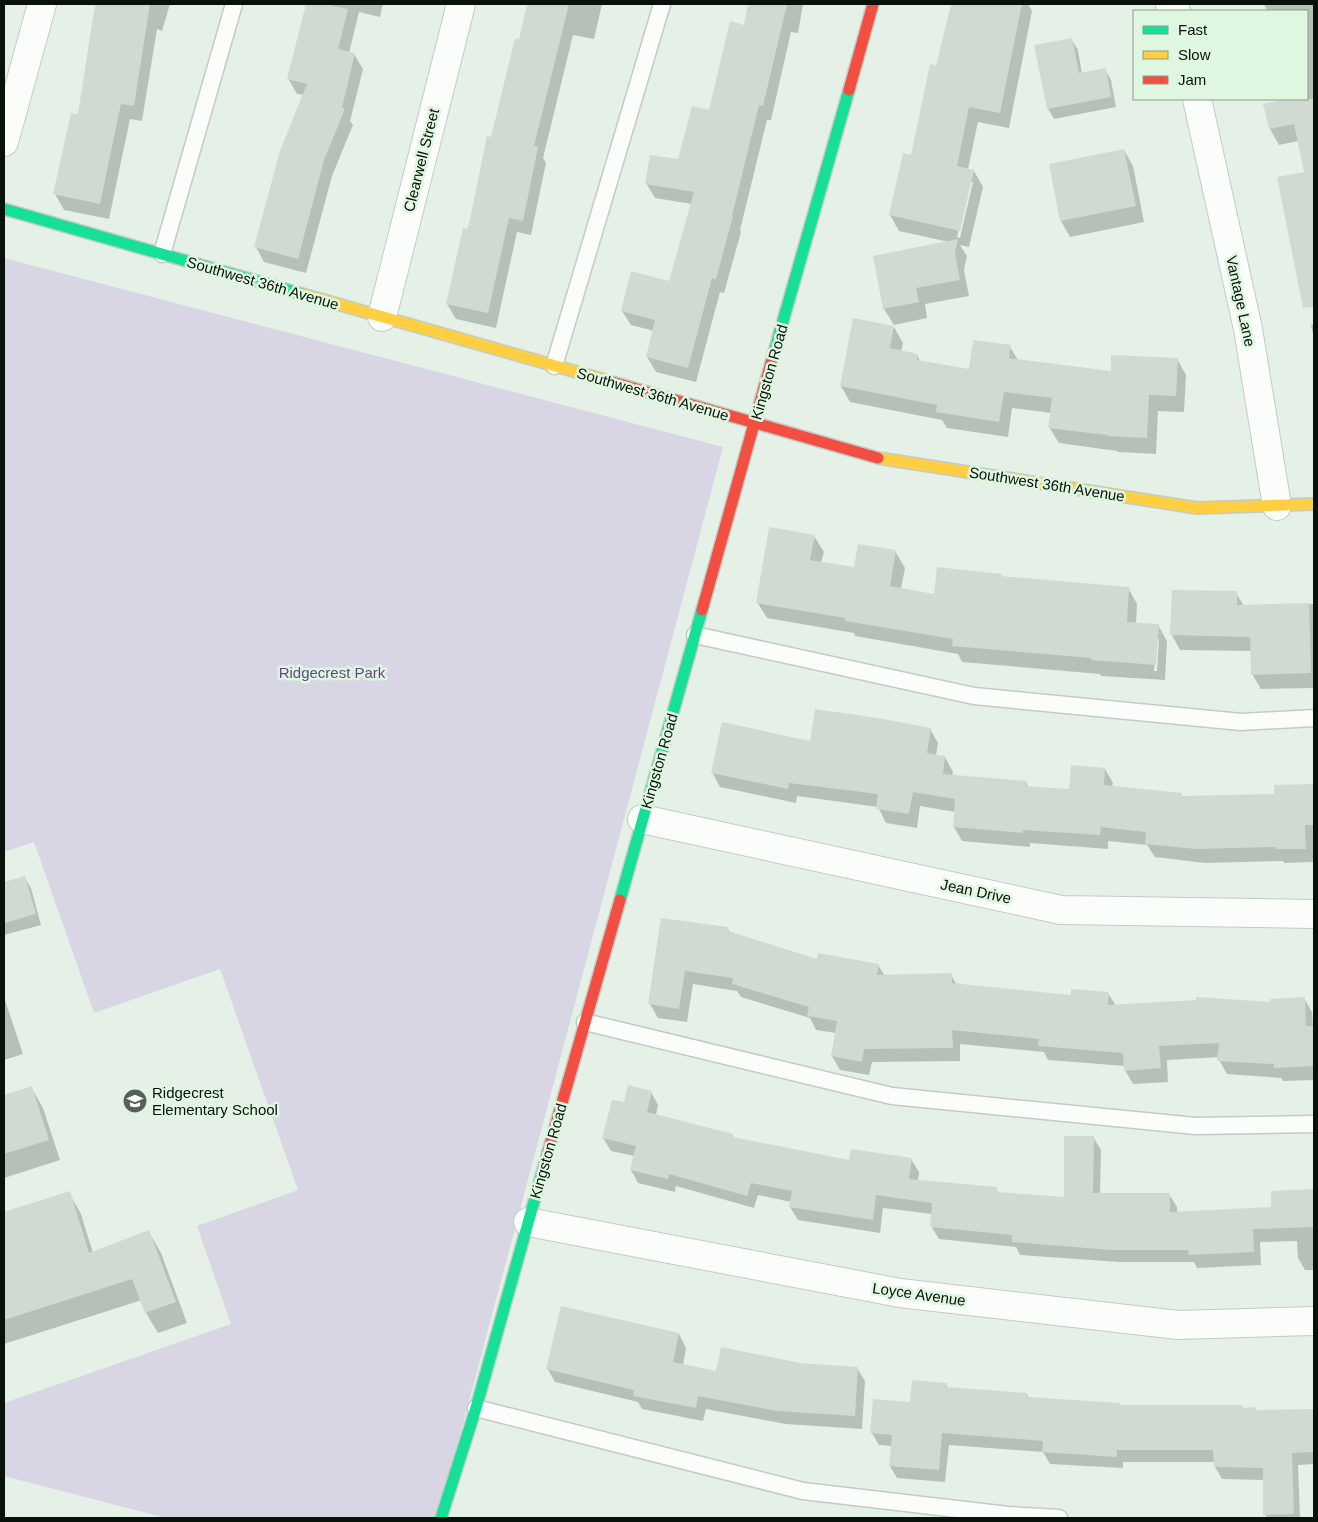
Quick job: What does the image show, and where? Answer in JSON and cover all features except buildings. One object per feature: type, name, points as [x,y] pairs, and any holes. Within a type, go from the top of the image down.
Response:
[{"type":"street","points":[[4,142],[42,4]]},
{"type":"street","name":"Clearwell Street","points":[[382,317],[460,4]]},
{"type":"street","name":"Kingston Road","points":[[441,1518],[476,1408],[873,4]]},
{"type":"street","name":"Vantage Lane","points":[[1197,100],[1248,330],[1277,506]]},
{"type":"street","name":"Southwest 36th Avenue","points":[[4,209],[874,457],[1198,508],[1314,504]]},
{"type":"street","name":"Jean Drive","points":[[642,819],[1062,910],[1314,914]]},
{"type":"street","name":"Loyce Avenue","points":[[528,1222],[900,1293],[1178,1325],[1314,1321]]},
{"type":"lane","points":[[162,254],[234,4]]},
{"type":"lane","points":[[554,366],[662,4]]},
{"type":"lane","points":[[695,635],[974,696],[1241,722],[1314,718]]},
{"type":"lane","points":[[585,1022],[892,1096],[1196,1126],[1314,1124]]},
{"type":"lane","points":[[476,1408],[804,1491],[1008,1515],[1059,1518]]},
{"type":"green space","name":"Ridgecrest Park","points":[[4,258],[723,447],[438,1518],[166,1518],[4,1476],[4,1403],[231,1324],[197,1226],[298,1190],[220,969],[94,1013],[34,842],[4,852]]},
{"type":"traffic: fast","points":[[771,363],[849,90]]},
{"type":"traffic: fast","points":[[4,209],[302,294]]},
{"type":"traffic: fast","points":[[620,900],[702,610]]},
{"type":"traffic: fast","points":[[441,1518],[476,1408],[548,1152]]},
{"type":"traffic: slow","points":[[302,294],[605,380]]},
{"type":"traffic: slow","points":[[878,458],[1197,508],[1314,504]]},
{"type":"traffic: jam","points":[[849,90],[873,4]]},
{"type":"traffic: jam","points":[[702,610],[771,363]]},
{"type":"traffic: jam","points":[[605,380],[878,458]]},
{"type":"traffic: jam","points":[[548,1152],[620,900]]},
{"type":"place","name":"Ridgecrest Elementary School","points":[[135,1101]]}]
